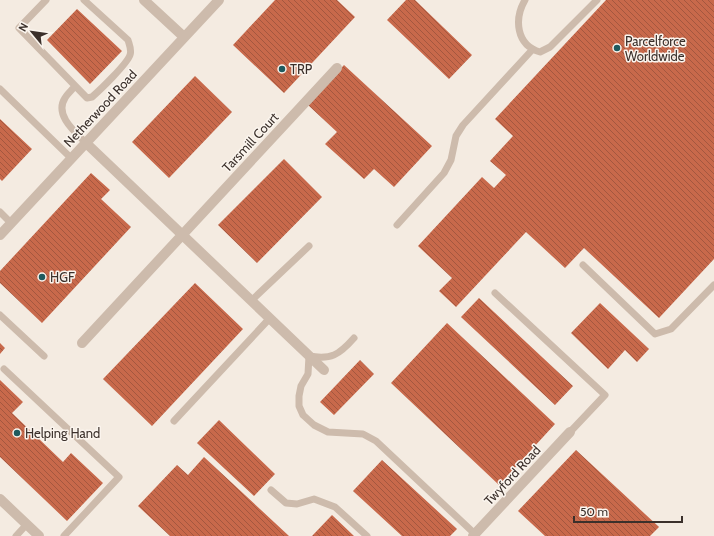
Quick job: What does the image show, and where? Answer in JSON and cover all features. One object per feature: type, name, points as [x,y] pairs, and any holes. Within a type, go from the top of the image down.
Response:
[{"type":"street","points":[[144,0],[184,37]]},
{"type":"street","name":"Netherwood Road","points":[[0,235],[219,0]]},
{"type":"street","name":"Tarsmill Court","points":[[82,343],[337,68]]},
{"type":"street","points":[[86,143],[183,233],[324,370]]},
{"type":"street","name":"Twyford Road","points":[[474,535],[570,432]]},
{"type":"street","points":[[0,499],[39,536]]},
{"type":"lane","points":[[46,0],[19,28],[86,98],[92,97],[130,55],[128,40],[84,0]]},
{"type":"lane","points":[[525,0],[518,13],[520,34],[525,44],[532,50],[540,52],[550,47],[597,0]]},
{"type":"lane","points":[[397,225],[444,173],[451,160],[456,136],[463,125],[532,50]]},
{"type":"lane","points":[[75,86],[64,98],[61,108],[65,119],[86,143]]},
{"type":"lane","points":[[0,89],[72,158]]},
{"type":"lane","points":[[0,212],[11,223]]},
{"type":"lane","points":[[252,300],[310,246]]},
{"type":"lane","points":[[583,265],[655,334],[671,329],[714,285]]},
{"type":"lane","points":[[495,293],[605,395],[570,432]]},
{"type":"lane","points":[[0,315],[44,356]]},
{"type":"lane","points":[[174,421],[270,318]]},
{"type":"lane","points":[[354,338],[336,355],[321,358],[309,356],[308,374],[301,386],[299,396],[299,406],[303,416],[314,425],[328,432],[363,434],[376,441],[474,535]]},
{"type":"lane","points":[[4,369],[119,477],[64,536]]},
{"type":"lane","points":[[271,490],[286,503],[297,504],[314,499],[335,507],[367,536]]},
{"type":"lane","points":[[16,536],[27,524]]},
{"type":"building","name":"TRP","points":[[275,0],[337,0],[355,17],[284,93],[233,45]]},
{"type":"building","points":[[406,0],[415,0],[472,55],[449,79],[387,20]]},
{"type":"building","points":[[606,0],[714,0],[714,259],[659,318],[584,248],[565,268],[526,232],[456,307],[439,291],[452,278],[418,246],[482,177],[494,188],[506,175],[490,161],[513,136],[495,119]]},
{"type":"building","points":[[77,9],[122,51],[90,84],[47,40]]},
{"type":"building","points":[[344,65],[432,146],[394,187],[374,169],[364,179],[325,144],[337,132],[308,105]]},
{"type":"building","points":[[195,76],[232,112],[169,178],[132,142]]},
{"type":"building","points":[[0,119],[32,149],[2,181],[0,179]]},
{"type":"building","points":[[284,159],[322,197],[257,263],[218,225]]},
{"type":"building","points":[[91,173],[110,190],[101,199],[131,227],[42,323],[0,283],[0,271]]},
{"type":"building","points":[[195,283],[243,329],[152,426],[103,379]]},
{"type":"building","points":[[479,298],[573,386],[555,405],[461,317]]},
{"type":"building","points":[[600,303],[649,349],[637,362],[625,350],[608,369],[571,333]]},
{"type":"building","points":[[447,323],[555,424],[499,485],[391,383]]},
{"type":"building","points":[[0,343],[5,348],[0,354]]},
{"type":"building","points":[[360,360],[374,374],[334,415],[320,402]]},
{"type":"building","name":"Helping Hand","points":[[0,380],[23,402],[12,413],[63,462],[71,453],[103,483],[67,521],[0,457]]},
{"type":"building","points":[[219,420],[275,474],[254,496],[197,443]]},
{"type":"building","points":[[576,450],[659,527],[650,536],[545,536],[518,511]]},
{"type":"building","points":[[204,457],[289,536],[170,536],[138,506],[177,465],[188,475]]},
{"type":"building","points":[[382,460],[457,529],[450,536],[402,536],[353,491]]},
{"type":"building","points":[[332,515],[354,536],[312,536]]},
{"type":"place","name":"Parcelforce Worldwide","points":[[617,48]]},
{"type":"place","name":"TRP","points":[[282,69]]},
{"type":"place","name":"HGF","points":[[42,277]]},
{"type":"place","name":"Helping Hand","points":[[17,433]]}]
